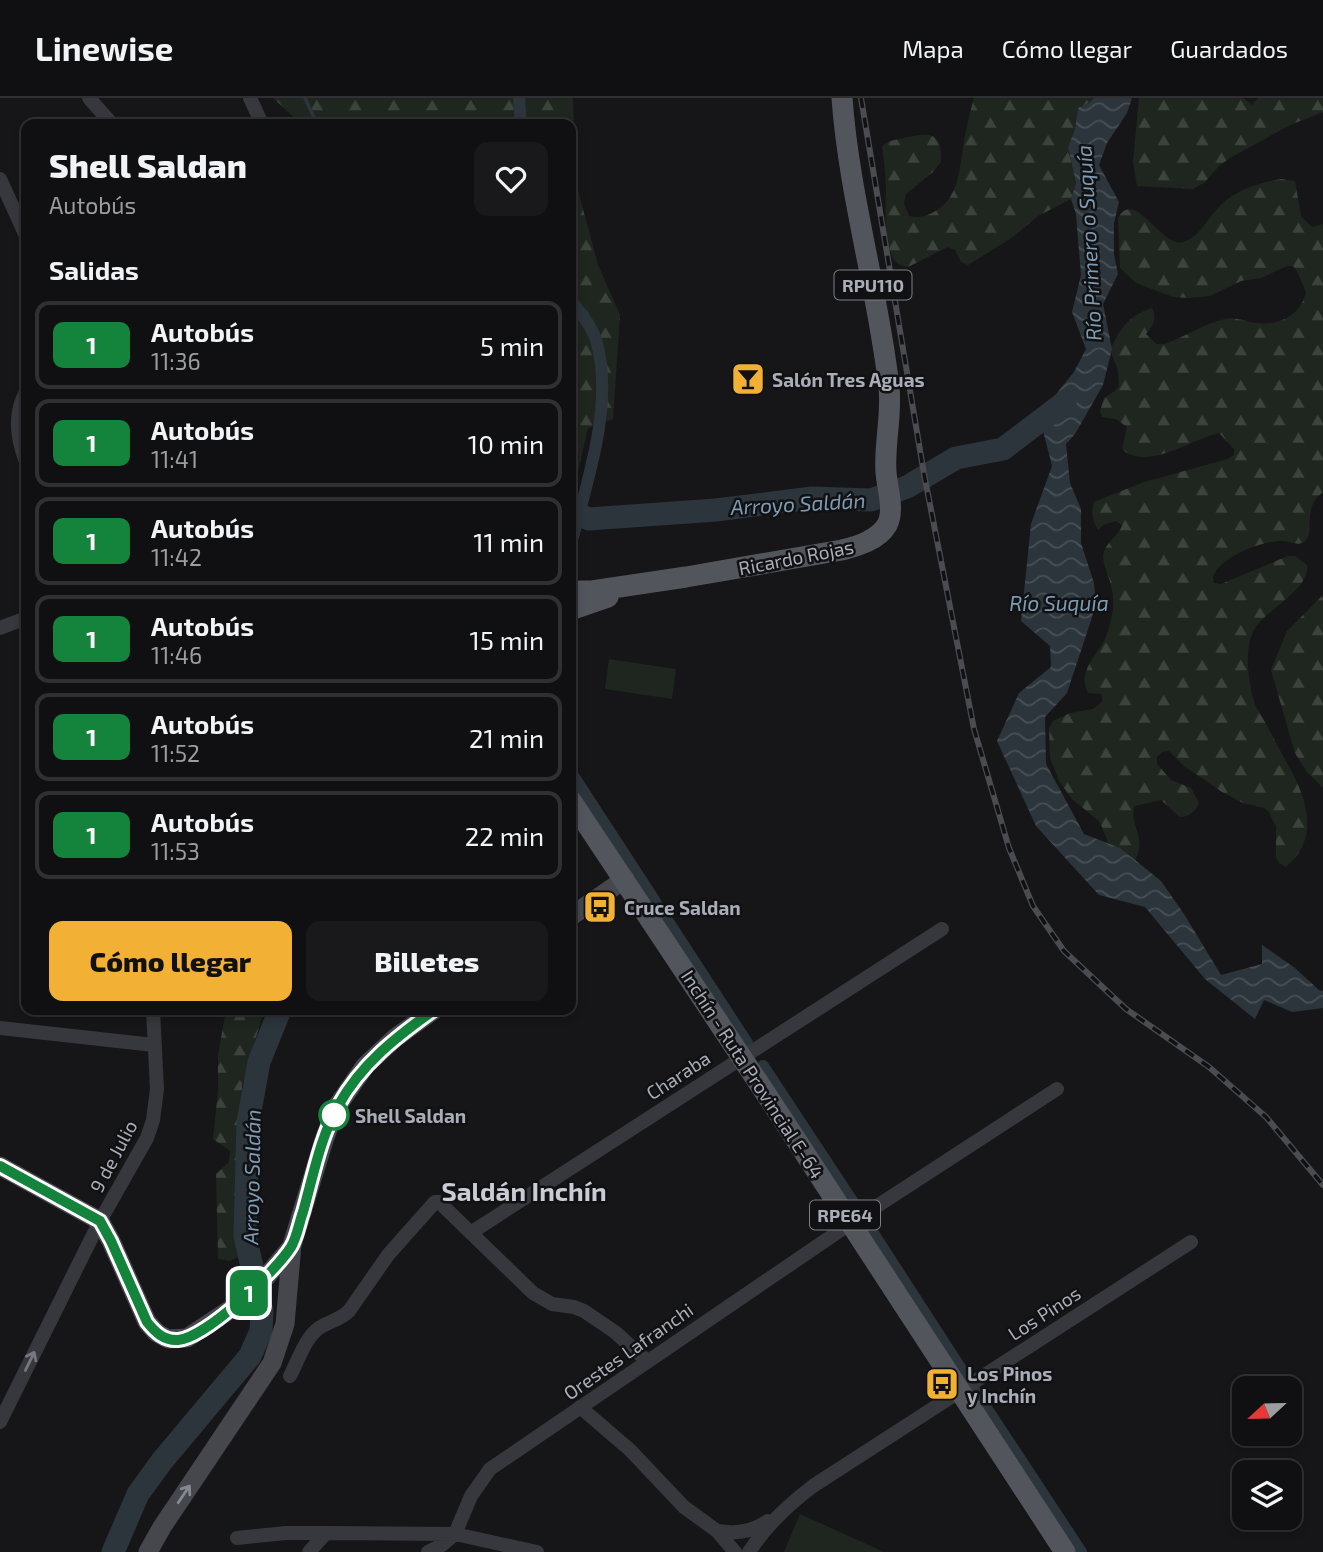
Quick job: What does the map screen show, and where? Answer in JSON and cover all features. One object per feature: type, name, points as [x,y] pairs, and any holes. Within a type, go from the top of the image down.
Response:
[{"type":"main road","name":"Ricardo Rojas","points":[[576,591],[686,577],[858,546],[881,532],[889,522],[891,514],[886,474],[889,391],[880,321],[854,182],[842,98]]},
{"type":"main road","name":"Ricardo Rojas","points":[[576,608],[686,577]]},
{"type":"main road","name":"Inchín - Ruta Provincial E-64","points":[[576,808],[1065,1552]]},
{"type":"main road","points":[[576,913],[625,879]]},
{"type":"main road","points":[[148,1552],[272,1363],[285,1324],[292,1245],[336,1108],[365,1066],[395,1038],[427,1015]]},
{"type":"main road","points":[[0,1166],[100,1221],[147,1322],[157,1333],[168,1339],[187,1338],[234,1307],[269,1274],[292,1245]]},
{"type":"main road","points":[[269,1274],[276,1270],[283,1274],[289,1287]]},
{"type":"street","points":[[89,98],[108,119]]},
{"type":"street","points":[[250,98],[260,119]]},
{"type":"street","points":[[0,179],[21,225]]},
{"type":"street","points":[[21,404],[17,425],[21,448]]},
{"type":"street","points":[[0,628],[21,620]]},
{"type":"street","name":"Charaba","points":[[472,1232],[942,929]]},
{"type":"street","name":"9 de Julio","points":[[0,1422],[153,1120],[157,1089],[153,1015]]},
{"type":"street","points":[[0,1028],[154,1045]]},
{"type":"street","name":"Orestes Lafranchi","points":[[455,1534],[463,1513],[485,1474],[646,1360],[1057,1089]]},
{"type":"street","points":[[290,1376],[310,1336],[318,1328],[342,1318],[349,1311],[388,1255],[435,1202],[439,1202],[472,1232],[533,1293],[552,1304],[584,1311],[615,1332],[646,1360]]},
{"type":"street","name":"Los Pinos","points":[[716,1531],[733,1534],[759,1527],[813,1486],[1191,1242]]},
{"type":"street","points":[[580,1407],[630,1450],[684,1507],[716,1531],[734,1552]]},
{"type":"street","name":"Los Pinos","points":[[749,1552],[779,1513]]},
{"type":"street","points":[[237,1538],[286,1533],[455,1534],[537,1552]]},
{"type":"street","points":[[310,1552],[327,1533]]},
{"type":"street","points":[[428,1552],[455,1534]]},
{"type":"green space","points":[[273,98],[573,98],[574,119],[296,119]]},
{"type":"green space","points":[[974,98],[1094,98],[1078,108],[1075,129],[1068,147],[1076,184],[1071,199],[1038,216],[1013,237],[968,265],[961,262],[955,250],[948,247],[910,266],[901,265],[894,260],[887,238],[886,179],[882,146],[887,142],[921,135],[937,139],[941,162],[906,194],[904,203],[909,216],[930,214],[940,208],[953,193]]},
{"type":"green space","points":[[1139,98],[1243,98],[1252,105],[1258,98],[1323,98],[1323,112],[1290,125],[1230,158],[1205,182],[1193,189],[1137,186],[1133,162]]},
{"type":"green space","points":[[1281,179],[1295,181],[1301,216],[1312,227],[1323,224],[1323,492],[1312,505],[1308,537],[1303,543],[1275,541],[1243,551],[1224,563],[1213,577],[1214,583],[1221,584],[1288,556],[1295,556],[1307,565],[1306,574],[1295,591],[1254,630],[1249,646],[1248,664],[1255,705],[1298,785],[1307,814],[1307,828],[1297,855],[1286,867],[1279,863],[1276,857],[1276,827],[1269,812],[1222,792],[1184,766],[1169,751],[1162,752],[1157,757],[1157,764],[1171,780],[1191,788],[1199,803],[1192,813],[1180,817],[1161,800],[1134,806],[1134,821],[1139,839],[1135,861],[1111,850],[1100,822],[1072,799],[1059,781],[1050,758],[1049,728],[1053,721],[1070,713],[1093,709],[1103,701],[1101,694],[1088,693],[1085,677],[1090,662],[1104,642],[1111,621],[1113,596],[1103,556],[1106,547],[1122,525],[1116,521],[1103,525],[1098,530],[1093,506],[1094,502],[1144,482],[1228,459],[1234,455],[1234,449],[1219,433],[1156,456],[1132,455],[1122,449],[1127,427],[1116,419],[1102,417],[1100,411],[1104,398],[1119,386],[1118,370],[1110,350],[1126,324],[1152,308],[1154,321],[1146,334],[1156,344],[1165,344],[1229,318],[1265,323],[1281,321],[1294,313],[1306,292],[1293,266],[1287,266],[1261,278],[1241,281],[1210,296],[1173,297],[1136,283],[1120,268],[1118,218],[1125,210],[1132,210],[1166,236],[1183,242],[1199,232],[1231,196],[1255,185]]},
{"type":"green space","points":[[576,183],[598,265],[620,315],[613,419],[588,428],[576,479]]},
{"type":"green space","points":[[1323,595],[1323,788],[1306,771],[1295,753],[1271,670],[1287,631]]},
{"type":"green space","points":[[609,659],[676,669],[672,699],[605,689]]},
{"type":"green space","points":[[225,1015],[263,1015],[242,1086],[245,1254],[230,1261],[218,1259],[216,1174],[229,1162],[230,1151],[213,1139],[218,1091],[218,1055]]},
{"type":"green space","points":[[800,1514],[884,1552],[784,1552]]},
{"type":"water","name":"Río Suquía","points":[[1094,98],[1132,98],[1127,113],[1107,143],[1099,165],[1119,202],[1114,223],[1114,254],[1118,274],[1103,304],[1112,349],[1103,385],[1075,434],[1066,444],[1070,483],[1081,509],[1081,543],[1094,583],[1096,605],[1067,693],[1045,717],[1046,764],[1084,834],[1120,848],[1161,881],[1221,975],[1262,964],[1262,945],[1323,991],[1323,1008],[1292,1012],[1264,1000],[1255,1019],[1205,979],[1145,907],[1099,895],[1036,826],[997,741],[1019,693],[1051,667],[1050,646],[1021,621],[1031,524],[1052,466],[1039,415],[1074,372],[1086,349],[1072,312],[1081,275],[1076,214],[1071,199],[1076,183],[1068,147],[1075,129],[1078,108]]},
{"type":"waterway","points":[[305,98],[315,119]]},
{"type":"waterway","points":[[519,98],[521,119]]},
{"type":"waterway","points":[[576,307],[596,340],[602,391],[596,444],[576,525]]},
{"type":"waterway","name":"Arroyo Saldán","points":[[576,514],[589,519],[716,510],[812,498],[871,500],[907,487],[956,458],[1003,449],[1065,402]]},
{"type":"waterway","points":[[576,780],[747,1043]]},
{"type":"waterway","name":"Arroyo Saldán","points":[[113,1552],[138,1494],[162,1461],[250,1356],[261,1331],[262,1311],[245,1236],[248,1122],[259,1062],[278,1015]]},
{"type":"waterway","points":[[763,1066],[856,1207]]},
{"type":"waterway","points":[[867,1224],[966,1377]]},
{"type":"waterway","points":[[975,1391],[1081,1552]]},
{"type":"railway","points":[[861,98],[924,474],[974,729],[1009,848],[1033,906],[1064,951],[1126,1009],[1209,1067],[1266,1117],[1323,1185]]},
{"type":"bus line","name":"1","points":[[0,1166],[100,1221],[147,1322],[157,1333],[168,1339],[187,1338],[234,1307],[267,1276],[292,1245],[336,1108],[365,1066],[395,1038],[427,1015]]},
{"type":"place","name":"Salón Tres Aguas","points":[[748,379]]},
{"type":"place","name":"Cruce Saldan","points":[[600,907]]},
{"type":"place","name":"Shell Saldan","points":[[334,1115]]},
{"type":"place","name":"Los Pinos y Inchín","points":[[942,1384]]},
{"type":"district","name":"Saldán Inchín","points":[[524,1190]]},
{"type":"water label","name":"Río Primero o Suquía","points":[[1088,243]]}]
